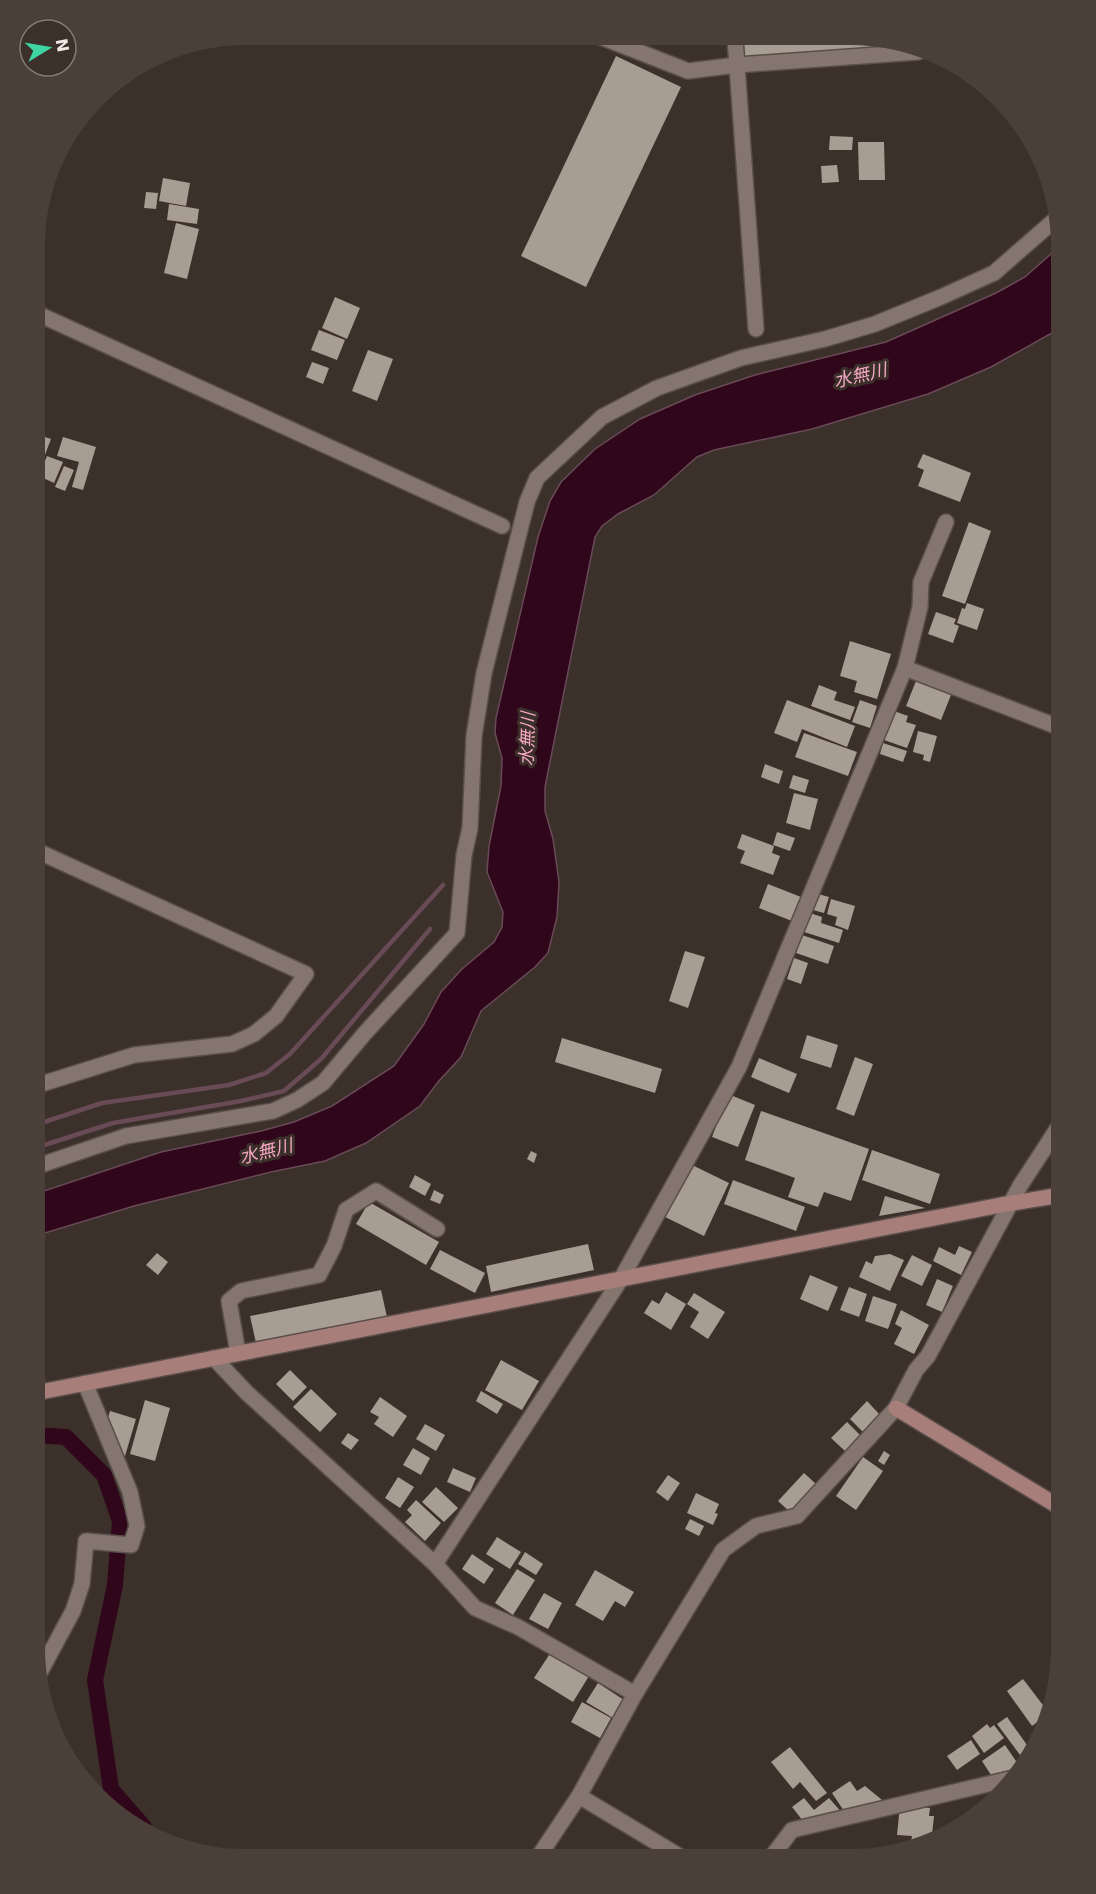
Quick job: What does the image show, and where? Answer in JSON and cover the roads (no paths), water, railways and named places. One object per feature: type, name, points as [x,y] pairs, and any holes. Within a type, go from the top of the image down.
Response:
[{"type":"street","points":[[621,45],[688,71],[737,65],[905,53]]},
{"type":"street","points":[[736,45],[756,329]]},
{"type":"street","points":[[45,1164],[126,1136],[273,1111],[297,1100],[323,1083],[457,933],[464,855],[470,828],[474,736],[484,673],[527,502],[537,478],[573,442],[602,417],[657,388],[741,358],[825,339],[875,324],[994,273],[1049,225]]},
{"type":"street","points":[[45,317],[502,526]]},
{"type":"street","points":[[435,1564],[621,1279],[739,1067],[905,668],[920,607],[921,582],[946,522]]},
{"type":"street","points":[[905,668],[1051,724]]},
{"type":"street","points":[[45,854],[306,974],[276,1016],[254,1034],[232,1044],[134,1055],[45,1083]]},
{"type":"street","points":[[544,1849],[579,1796],[635,1694],[723,1550],[756,1526],[797,1516],[896,1408],[916,1370],[928,1356],[1010,1204],[1051,1139]]},
{"type":"street","points":[[238,1353],[229,1301],[241,1292],[319,1275],[334,1246],[346,1210],[375,1191],[437,1229]]},
{"type":"street","points":[[45,1391],[1051,1197]]},
{"type":"street","points":[[214,1358],[246,1392],[435,1564],[475,1608],[518,1627],[635,1694]]},
{"type":"street","points":[[46,1661],[73,1611],[82,1584],[86,1541],[131,1545],[137,1526],[130,1492],[85,1383]]},
{"type":"street","points":[[896,1408],[1051,1502]]},
{"type":"street","points":[[778,1849],[792,1830],[1000,1781]]},
{"type":"street","points":[[579,1796],[667,1849]]},
{"type":"water","name":"水無川","points":[[1051,254],[1051,334],[991,367],[928,394],[812,429],[714,450],[697,457],[654,495],[618,514],[602,526],[595,537],[545,787],[545,811],[553,839],[559,882],[557,917],[548,953],[535,967],[481,1011],[461,1057],[420,1106],[366,1143],[325,1161],[134,1206],[45,1233],[45,1191],[161,1152],[294,1122],[332,1106],[394,1066],[424,1024],[441,992],[462,969],[494,942],[502,927],[503,912],[487,872],[489,846],[501,786],[502,758],[495,733],[496,718],[538,537],[550,501],[561,482],[595,449],[640,419],[695,395],[755,375],[886,342],[996,293],[1025,277]]},
{"type":"waterway","points":[[45,1122],[102,1103],[229,1085],[266,1073],[290,1054],[443,885]]},
{"type":"waterway","points":[[45,1145],[113,1123],[241,1101],[284,1091],[321,1059],[430,929]]},
{"type":"waterway","points":[[45,1436],[66,1437],[104,1475],[120,1521],[115,1585],[95,1680],[111,1789],[130,1811]]}]
